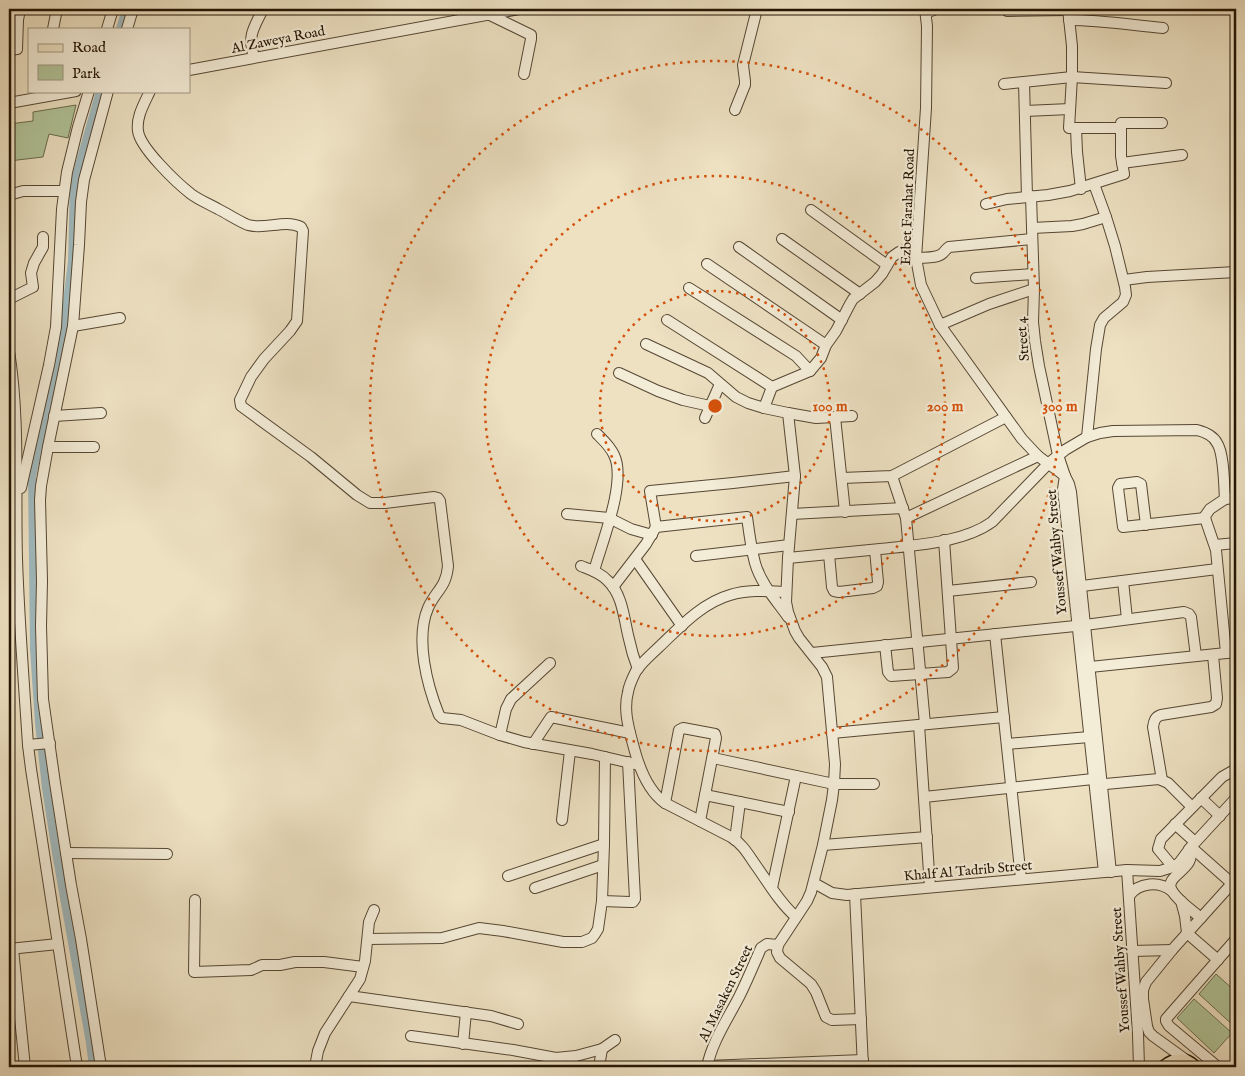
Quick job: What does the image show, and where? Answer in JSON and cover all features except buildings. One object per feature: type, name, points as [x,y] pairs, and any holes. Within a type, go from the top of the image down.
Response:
[{"type":"main road","points":[[1164,1067],[1179,1060],[1192,1065]]},
{"type":"street","points":[[9,50],[17,50],[13,20],[20,9]]},
{"type":"street","points":[[53,28],[57,9]]},
{"type":"street","points":[[107,28],[113,9]]},
{"type":"street","points":[[127,28],[133,9]]},
{"type":"street","points":[[254,57],[250,42],[251,35],[263,9]]},
{"type":"street","name":"Al Zaweya Road","points":[[190,70],[519,9]]},
{"type":"street","points":[[735,110],[745,81],[743,65],[757,9]]},
{"type":"street","points":[[926,11],[936,9]]},
{"type":"street","name":"Ezbet Farahat Road","points":[[926,11],[926,108],[916,254],[921,285],[940,325],[1022,439],[1038,456],[1065,476]]},
{"type":"street","points":[[1007,11],[1068,13],[1092,20],[1163,28]]},
{"type":"street","points":[[1068,13],[1072,46],[1069,128],[1121,128]]},
{"type":"street","points":[[488,14],[531,35],[524,74]]},
{"type":"street","points":[[1004,84],[1072,77],[1166,83]]},
{"type":"street","name":"Street 4","points":[[1024,82],[1032,228],[1033,322],[1038,366],[1058,455],[1065,476]]},
{"type":"street","points":[[9,103],[70,92]]},
{"type":"street","points":[[17,506],[56,327],[64,191],[70,157],[89,92]]},
{"type":"street","points":[[77,1067],[31,769],[39,744],[43,698],[41,486],[73,326],[82,191],[88,159],[108,92]]},
{"type":"street","points":[[150,92],[138,122],[139,137],[144,146],[163,168],[183,187],[192,195],[237,220],[258,226],[290,224],[301,227],[303,231],[297,321],[251,377],[240,400],[241,406],[311,457],[357,495],[370,502],[381,504],[434,497],[440,499],[448,566],[446,580],[427,612],[424,624],[423,648],[429,685],[438,713],[442,718],[461,720],[500,735],[532,744],[639,764]]},
{"type":"street","points":[[1025,111],[1070,109]]},
{"type":"street","points":[[986,204],[1007,199],[1060,194],[1124,174],[1121,123],[1162,123]]},
{"type":"street","points":[[1076,128],[1081,188]]},
{"type":"street","points":[[1122,162],[1182,155]]},
{"type":"street","points":[[1087,437],[1098,333],[1104,318],[1123,302],[1126,295],[1124,280],[1106,217],[1094,184]]},
{"type":"street","points":[[9,195],[28,191],[64,191]]},
{"type":"street","points":[[811,210],[887,265]]},
{"type":"street","points":[[1032,228],[1072,226],[1106,217]]},
{"type":"street","points":[[9,299],[33,287],[31,273],[43,247],[43,237]]},
{"type":"street","points":[[782,239],[860,294]]},
{"type":"street","points":[[764,408],[772,387],[810,371],[821,358],[826,345],[836,331],[850,304],[882,274],[892,257],[899,252],[906,250],[916,254],[937,256],[949,247],[1032,240]]},
{"type":"street","points":[[739,246],[842,320]]},
{"type":"street","points":[[707,264],[826,345]]},
{"type":"street","points":[[1124,280],[1236,272]]},
{"type":"street","points":[[976,278],[1033,274]]},
{"type":"street","points":[[689,288],[796,356],[810,371]]},
{"type":"street","points":[[940,325],[989,304],[1034,289]]},
{"type":"street","points":[[73,326],[120,318]]},
{"type":"street","points":[[667,320],[772,387]]},
{"type":"street","points":[[646,344],[708,373],[736,397],[748,404],[816,418],[852,416]]},
{"type":"street","points":[[9,351],[16,430],[17,506],[13,559],[39,744],[66,853],[101,1067]]},
{"type":"street","points":[[619,373],[658,391],[683,400],[710,406]]},
{"type":"street","points":[[705,418],[720,384]]},
{"type":"street","points":[[788,412],[795,476],[786,592],[786,602],[791,622]]},
{"type":"street","points":[[54,416],[101,413]]},
{"type":"street","points":[[835,417],[846,512]]},
{"type":"street","points":[[842,478],[892,476],[1006,417]]},
{"type":"street","points":[[788,558],[909,546],[944,540],[974,532],[987,525],[1058,455],[1087,437],[1113,431],[1197,430],[1205,432],[1218,443],[1225,498]]},
{"type":"street","points":[[594,571],[618,481],[618,468],[614,455],[610,448],[596,434]]},
{"type":"street","points":[[48,447],[94,447]]},
{"type":"street","points":[[792,514],[846,512],[904,513],[1038,456]]},
{"type":"street","points":[[613,587],[654,531],[650,491],[795,476]]},
{"type":"street","points":[[892,476],[904,513],[909,546],[920,674],[924,796],[930,887]]},
{"type":"street","name":"Youssef Wahby Street","points":[[1065,476],[1071,488],[1082,586],[1081,625],[1090,667],[1096,783]]},
{"type":"street","name":"Youssef Wahby Street","points":[[1065,476],[1063,489],[1081,625],[1089,736],[1107,872]]},
{"type":"street","points":[[1146,525],[1141,484],[1136,482],[1120,484],[1118,488],[1122,526],[1124,528],[1205,518]]},
{"type":"street","points":[[1090,667],[1231,653],[1217,569],[1215,545],[1205,518],[1208,511],[1225,498],[1236,498]]},
{"type":"street","points":[[567,514],[609,518],[631,529],[654,531],[747,517],[752,550],[761,578],[791,622],[799,638],[812,653],[827,677],[835,764],[834,784],[824,845],[814,883],[809,898],[778,945],[777,952],[780,958],[814,988],[828,1018],[832,1020],[861,1019]]},
{"type":"street","points":[[885,645],[888,672],[893,677],[948,672],[951,670],[953,666],[944,540]]},
{"type":"street","points":[[1215,545],[1236,543]]},
{"type":"street","points":[[696,556],[789,545]]},
{"type":"street","points":[[829,554],[832,587],[839,592],[877,586],[875,550]]},
{"type":"street","points":[[635,559],[682,626]]},
{"type":"street","points":[[581,566],[594,571],[608,580],[613,587],[619,599],[638,668]]},
{"type":"street","points":[[1082,586],[1217,569]]},
{"type":"street","points":[[1123,581],[1127,619]]},
{"type":"street","points":[[948,591],[1031,582]]},
{"type":"street","points":[[786,592],[748,591],[732,594],[701,610],[638,668],[628,690],[626,712],[639,764],[656,796],[665,803],[743,846],[780,901],[796,918]]},
{"type":"street","points":[[812,653],[1187,612],[1191,617],[1196,656]]},
{"type":"street","points":[[996,634],[1021,880]]},
{"type":"street","points":[[1162,780],[1154,722],[1161,715],[1211,707],[1216,704],[1213,655]]},
{"type":"street","points":[[500,735],[506,709],[511,699],[550,663]]},
{"type":"street","points":[[532,744],[551,717],[630,733]]},
{"type":"street","points":[[832,733],[1004,717]]},
{"type":"street","points":[[665,803],[678,731],[680,729],[715,734],[713,758],[700,821]]},
{"type":"street","points":[[1007,744],[1089,736]]},
{"type":"street","points":[[562,820],[570,751]]},
{"type":"street","points":[[368,938],[442,938],[479,928],[563,942],[582,942],[592,938],[598,929],[602,901],[605,757]]},
{"type":"street","points":[[713,758],[834,784],[874,784]]},
{"type":"street","points":[[602,901],[633,902],[635,899],[628,762]]},
{"type":"street","points":[[1235,801],[1192,846],[1179,863],[1173,867],[1158,849],[1161,838],[1222,777],[1236,769]]},
{"type":"street","points":[[772,888],[796,776]]},
{"type":"street","points":[[924,796],[1012,788],[1156,779],[1168,783],[1192,807]]},
{"type":"street","points":[[705,795],[788,812]]},
{"type":"street","points":[[1201,798],[1220,816]]},
{"type":"street","points":[[735,840],[740,802]]},
{"type":"street","points":[[1132,951],[1172,950],[1235,883],[1192,846],[1175,824]]},
{"type":"street","points":[[824,845],[927,837]]},
{"type":"street","points":[[508,876],[604,844]]},
{"type":"street","points":[[1172,890],[1172,881],[1191,860],[1192,846]]},
{"type":"street","points":[[66,853],[167,854]]},
{"type":"street","points":[[535,888],[602,865]]},
{"type":"street","name":"Khalf Al Tadrib Street","points":[[814,883],[832,893],[855,894],[1127,870],[1160,871],[1173,867]]},
{"type":"street","name":"Youssef Wahby Street","points":[[1127,870],[1139,1067]]},
{"type":"street","points":[[1129,896],[1133,890],[1142,886],[1159,884],[1172,890],[1180,900],[1201,918]]},
{"type":"street","points":[[707,1066],[863,1063],[855,894]]},
{"type":"street","points":[[195,900],[194,972],[251,970],[262,965],[280,965],[295,962],[324,962],[363,967]]},
{"type":"street","points":[[1180,900],[1185,916],[1187,933],[1218,960]]},
{"type":"street","points":[[315,1067],[318,1050],[325,1032],[360,979],[368,938],[369,922],[374,910]]},
{"type":"street","points":[[1218,1067],[1169,1026],[1166,1021],[1236,939]]},
{"type":"street","points":[[25,1067],[11,949],[58,944]]},
{"type":"street","name":"Al Masaken Street","points":[[707,1066],[718,1036],[740,996],[761,948],[767,944],[778,945]]},
{"type":"street","name":"Youssef Wahby Street","points":[[1172,950],[1144,986],[1143,999],[1147,1026],[1153,1036],[1192,1065]]},
{"type":"street","points":[[349,996],[466,1012],[502,1018],[518,1024]]},
{"type":"street","points":[[463,1044],[466,1012]]},
{"type":"street","points":[[1138,1034],[1149,1032]]},
{"type":"street","points":[[411,1036],[556,1058],[576,1056],[602,1049],[615,1040]]},
{"type":"street","points":[[598,1067],[602,1049]]},
{"type":"green space","points":[[76,105],[68,138],[49,134],[43,157],[9,161],[9,124],[33,121],[33,112]]},
{"type":"green space","points":[[1216,974],[1236,992],[1236,1028],[1199,994]]},
{"type":"green space","points":[[1194,999],[1232,1033],[1214,1053],[1177,1018]]},
{"type":"waterway","points":[[120,28],[126,9]]},
{"type":"waterway","points":[[93,1067],[56,853],[39,723],[34,649],[32,476],[61,351],[72,261],[74,183],[100,92]]}]
